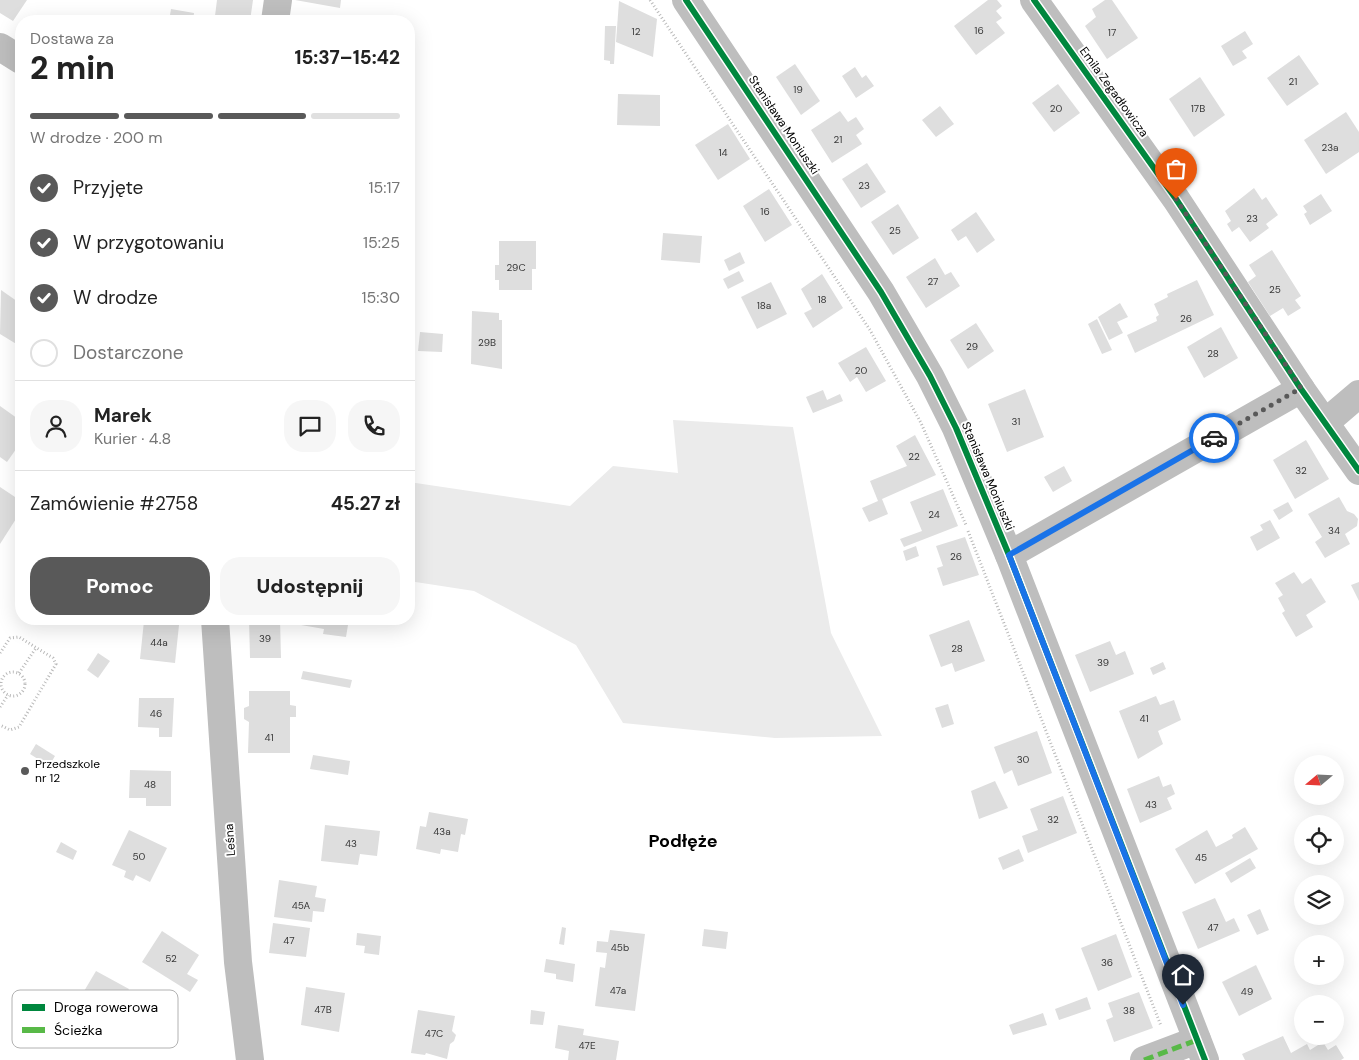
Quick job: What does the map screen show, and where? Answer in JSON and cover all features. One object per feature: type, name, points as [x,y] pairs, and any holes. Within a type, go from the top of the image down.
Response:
[{"type":"street","points":[[276,15],[278,0]]},
{"type":"street","name":"Stanisława Moniuszki","points":[[686,0],[881,292],[926,368],[956,428],[1009,555],[1201,1050],[1170,1050],[1144,1060]]},
{"type":"street","name":"Emila Zegadłowicza","points":[[1034,0],[1176,199],[1301,388],[1359,471]]},
{"type":"street","points":[[0,47],[15,56]]},
{"type":"street","points":[[1009,555],[1301,388]]},
{"type":"street","points":[[1326,422],[1359,394]]},
{"type":"street","name":"Leśna","points":[[215,625],[238,962],[250,1060]]},
{"type":"path","points":[[650,0],[870,330],[920,422],[968,529],[1170,1050]]},
{"type":"path","points":[[0,653],[8,641],[14,637],[19,637],[56,660],[56,666],[19,727],[10,730],[0,725]]},
{"type":"path","points":[[18,673],[36,648]]},
{"type":"path","points":[[11,672],[18,673],[26,683],[24,690],[20,694],[8,695],[2,690],[1,683],[4,676],[11,672]]},
{"type":"path","points":[[0,708],[8,695]]},
{"type":"shaded area","points":[[673,420],[793,427],[831,633],[882,736],[775,738],[623,723],[576,645],[474,591],[415,582],[415,483],[570,506],[613,466],[678,473]]},
{"type":"building","points":[[0,0],[27,0],[17,15],[15,15],[13,21],[0,13]]},
{"type":"building","points":[[217,0],[253,0],[251,15],[215,15]]},
{"type":"building","points":[[295,0],[341,0],[340,8]]},
{"type":"building","points":[[988,0],[997,0],[1002,6],[996,11],[1002,18],[996,22],[1005,33],[976,55],[954,26]]},
{"type":"building","points":[[1105,0],[1112,0],[1138,38],[1107,59],[1085,26],[1096,17],[1092,9]]},
{"type":"building","points":[[619,1],[657,19],[653,57],[616,42]]},
{"type":"building","points":[[171,9],[194,13],[194,15],[170,15]]},
{"type":"building","points":[[605,26],[616,26],[614,64],[604,60]]},
{"type":"building","points":[[1245,31],[1253,44],[1242,51],[1247,58],[1233,66],[1221,46]]},
{"type":"building","points":[[1299,55],[1319,84],[1287,106],[1267,78]]},
{"type":"building","points":[[795,64],[820,101],[801,115],[776,77]]},
{"type":"building","points":[[855,67],[862,78],[866,75],[874,86],[856,98],[842,76]]},
{"type":"building","points":[[1200,77],[1225,115],[1194,137],[1169,99]]},
{"type":"building","points":[[1058,84],[1080,113],[1054,132],[1032,103]]},
{"type":"building","points":[[618,94],[660,95],[660,126],[617,125]]},
{"type":"building","points":[[940,106],[954,124],[936,137],[922,120]]},
{"type":"building","points":[[840,111],[848,122],[856,117],[864,129],[856,135],[862,144],[832,163],[811,130]]},
{"type":"building","points":[[1346,112],[1359,132],[1359,152],[1326,174],[1304,140]]},
{"type":"building","points":[[728,124],[750,159],[718,180],[695,145]]},
{"type":"building","points":[[867,163],[886,192],[861,208],[842,179]]},
{"type":"building","points":[[1254,188],[1262,200],[1266,197],[1278,215],[1266,224],[1269,228],[1250,242],[1239,227],[1232,232],[1227,224],[1231,221],[1225,211]]},
{"type":"building","points":[[769,189],[792,225],[765,242],[743,206]]},
{"type":"building","points":[[1321,194],[1332,211],[1310,225],[1304,214],[1307,212],[1303,206]]},
{"type":"building","points":[[898,204],[919,238],[893,255],[871,222]]},
{"type":"building","points":[[976,212],[995,240],[977,253],[966,236],[958,241],[951,230]]},
{"type":"building","points":[[663,233],[702,236],[700,263],[661,260]]},
{"type":"building","points":[[499,241],[536,241],[536,269],[532,269],[532,290],[499,290],[499,280],[495,280],[495,265],[499,265]]},
{"type":"building","points":[[1272,250],[1301,296],[1295,300],[1301,308],[1288,316],[1283,308],[1270,316],[1248,282],[1256,276],[1249,265]]},
{"type":"building","points":[[740,252],[745,263],[729,271],[724,260]]},
{"type":"building","points":[[935,258],[945,275],[951,272],[960,286],[926,308],[906,277]]},
{"type":"building","points":[[739,271],[744,281],[728,289],[723,279]]},
{"type":"building","points":[[822,274],[843,308],[813,328],[804,313],[812,309],[801,289]]},
{"type":"building","points":[[1197,280],[1214,315],[1135,353],[1127,335],[1157,321],[1156,317],[1159,315],[1154,304],[1168,297],[1167,294]]},
{"type":"building","points":[[771,282],[787,314],[757,329],[741,297]]},
{"type":"building","points":[[1,290],[15,300],[15,343],[0,334]]},
{"type":"building","points":[[1120,303],[1128,317],[1117,322],[1123,333],[1109,340],[1098,317]]},
{"type":"building","points":[[472,311],[499,313],[499,320],[502,320],[502,369],[471,364]]},
{"type":"building","points":[[1097,319],[1112,350],[1102,354],[1088,324]]},
{"type":"building","points":[[976,323],[994,351],[968,369],[950,340]]},
{"type":"building","points":[[1221,327],[1238,358],[1204,378],[1187,347]]},
{"type":"building","points":[[420,332],[443,334],[442,352],[418,351]]},
{"type":"building","points":[[866,347],[886,381],[866,392],[857,377],[850,382],[838,363]]},
{"type":"building","points":[[1025,389],[1044,437],[1007,452],[988,404]]},
{"type":"building","points":[[823,390],[827,400],[840,394],[843,401],[813,413],[806,397]]},
{"type":"building","points":[[0,406],[15,417],[15,451],[7,462],[0,457]]},
{"type":"building","points":[[915,435],[936,475],[882,499],[888,514],[869,522],[862,508],[878,501],[870,481],[907,466],[896,446]]},
{"type":"building","points":[[1306,440],[1329,479],[1295,499],[1273,460]]},
{"type":"building","points":[[1064,466],[1072,481],[1053,492],[1044,477]]},
{"type":"building","points":[[0,487],[15,497],[15,520],[0,544]]},
{"type":"building","points":[[943,489],[958,526],[904,547],[900,539],[922,531],[910,502]]},
{"type":"building","points":[[1339,497],[1347,511],[1354,514],[1358,519],[1357,526],[1345,534],[1350,544],[1325,558],[1315,542],[1322,537],[1308,514]]},
{"type":"building","points":[[1288,502],[1293,511],[1279,520],[1273,510]]},
{"type":"building","points":[[1270,520],[1280,538],[1257,551],[1250,537],[1263,530],[1260,525]]},
{"type":"building","points":[[965,537],[979,575],[943,586],[937,568],[943,566],[936,546]]},
{"type":"building","points":[[916,546],[919,556],[906,561],[903,551]]},
{"type":"building","points":[[1294,572],[1302,584],[1311,578],[1326,602],[1306,615],[1313,627],[1296,637],[1282,613],[1285,611],[1278,598],[1283,595],[1275,583]]},
{"type":"building","points":[[1359,582],[1359,601],[1351,585]]},
{"type":"building","points":[[969,620],[985,661],[955,672],[952,663],[941,667],[929,635]]},
{"type":"building","points":[[144,625],[179,625],[175,663],[140,659]]},
{"type":"building","points":[[249,625],[280,625],[281,658],[250,658]]},
{"type":"building","points":[[301,625],[348,625],[346,637],[323,634],[324,629]]},
{"type":"building","points":[[1110,641],[1116,655],[1125,651],[1134,674],[1090,692],[1075,655]]},
{"type":"building","points":[[98,653],[110,661],[98,678],[87,670]]},
{"type":"building","points":[[1163,662],[1166,669],[1153,675],[1150,668]]},
{"type":"building","points":[[303,671],[352,680],[350,688],[301,679]]},
{"type":"building","points":[[249,691],[290,691],[290,705],[296,706],[296,717],[290,717],[290,753],[248,753],[249,722],[244,719],[244,708],[249,706]]},
{"type":"building","points":[[1156,696],[1160,705],[1174,700],[1181,720],[1158,731],[1163,744],[1138,759],[1119,711]]},
{"type":"building","points":[[139,698],[174,698],[172,737],[159,737],[159,728],[138,727]]},
{"type":"building","points":[[948,704],[954,724],[942,728],[935,708]]},
{"type":"building","points":[[1037,731],[1052,773],[1018,786],[1012,770],[1004,774],[994,747]]},
{"type":"building","points":[[36,744],[55,756],[49,766],[30,754]]},
{"type":"building","points":[[313,755],[350,761],[348,775],[310,769]]},
{"type":"building","points":[[130,770],[171,771],[171,806],[146,806],[146,798],[129,798]]},
{"type":"building","points":[[1159,776],[1163,787],[1171,784],[1175,794],[1167,798],[1172,809],[1140,823],[1127,789]]},
{"type":"building","points":[[995,781],[1008,808],[979,819],[971,791]]},
{"type":"building","points":[[1063,796],[1077,833],[1028,853],[1022,836],[1038,830],[1030,809]]},
{"type":"building","points":[[429,812],[468,819],[465,835],[461,834],[458,852],[441,849],[440,854],[416,849],[420,826],[426,827]]},
{"type":"building","points":[[325,825],[380,831],[377,856],[360,854],[358,865],[321,861]]},
{"type":"building","points":[[1245,827],[1258,849],[1195,884],[1175,849],[1207,830],[1216,847],[1233,838],[1232,835]]},
{"type":"building","points":[[129,830],[167,848],[150,882],[136,875],[133,881],[124,877],[126,871],[112,865]]},
{"type":"building","points":[[61,842],[77,851],[73,860],[56,852]]},
{"type":"building","points":[[1019,849],[1024,861],[1003,870],[998,858]]},
{"type":"building","points":[[1250,858],[1256,868],[1231,883],[1225,873]]},
{"type":"building","points":[[279,880],[317,886],[315,897],[326,899],[324,912],[313,911],[312,922],[274,917]]},
{"type":"building","points":[[1215,898],[1226,922],[1234,918],[1240,931],[1198,949],[1182,912]]},
{"type":"building","points":[[1260,909],[1269,930],[1257,935],[1247,915]]},
{"type":"building","points":[[273,923],[310,928],[306,957],[269,953]]},
{"type":"building","points":[[562,927],[566,928],[564,945],[559,944]]},
{"type":"building","points":[[704,929],[728,932],[726,949],[702,946]]},
{"type":"building","points":[[610,930],[645,934],[635,1011],[595,1006],[600,967],[605,968],[607,953],[596,952],[597,941],[608,942]]},
{"type":"building","points":[[162,931],[199,955],[187,974],[198,980],[190,992],[142,962]]},
{"type":"building","points":[[357,933],[381,936],[379,955],[364,953],[365,946],[356,945]]},
{"type":"building","points":[[1116,934],[1132,977],[1098,991],[1081,948]]},
{"type":"building","points":[[546,959],[575,964],[573,982],[556,979],[556,974],[544,972]]},
{"type":"building","points":[[1256,965],[1272,999],[1239,1016],[1222,982]]},
{"type":"building","points":[[96,971],[129,989],[128,990],[85,990]]},
{"type":"building","points":[[306,987],[345,993],[339,1032],[301,1025]]},
{"type":"building","points":[[1139,992],[1153,1028],[1114,1042],[1106,1020],[1113,1017],[1108,1003]]},
{"type":"building","points":[[1087,997],[1091,1009],[1059,1020],[1055,1009]]},
{"type":"building","points":[[418,1010],[455,1016],[452,1031],[456,1035],[454,1041],[450,1044],[447,1059],[426,1053],[425,1055],[411,1053]]},
{"type":"building","points":[[531,1010],[545,1012],[543,1025],[530,1024]]},
{"type":"building","points":[[1043,1013],[1047,1025],[1013,1035],[1009,1025]]},
{"type":"building","points":[[558,1025],[584,1029],[583,1035],[619,1041],[616,1060],[568,1060],[569,1051],[555,1048]]},
{"type":"building","points":[[1283,1036],[1291,1053],[1305,1045],[1308,1045],[1310,1050],[1318,1045],[1325,1045],[1328,1050],[1336,1045],[1344,1058],[1341,1060],[1245,1060],[1242,1054]]},
{"type":"marked path","points":[[1144,1060],[1197,1040]]},
{"type":"cycle path","points":[[686,0],[881,292],[930,376],[956,428],[1009,555],[1205,1060]]},
{"type":"cycle path","points":[[1034,0],[1176,199],[1301,389],[1359,471]]},
{"type":"way so far","points":[[1176,199],[1301,388],[1214,438]]},
{"type":"place","name":"Przedszkole nr 12","points":[[25,771]]},
{"type":"district","name":"Podłęże","points":[[683,841]]},
{"type":"route","points":[[1183,1005],[1009,555],[1214,438]]}]
